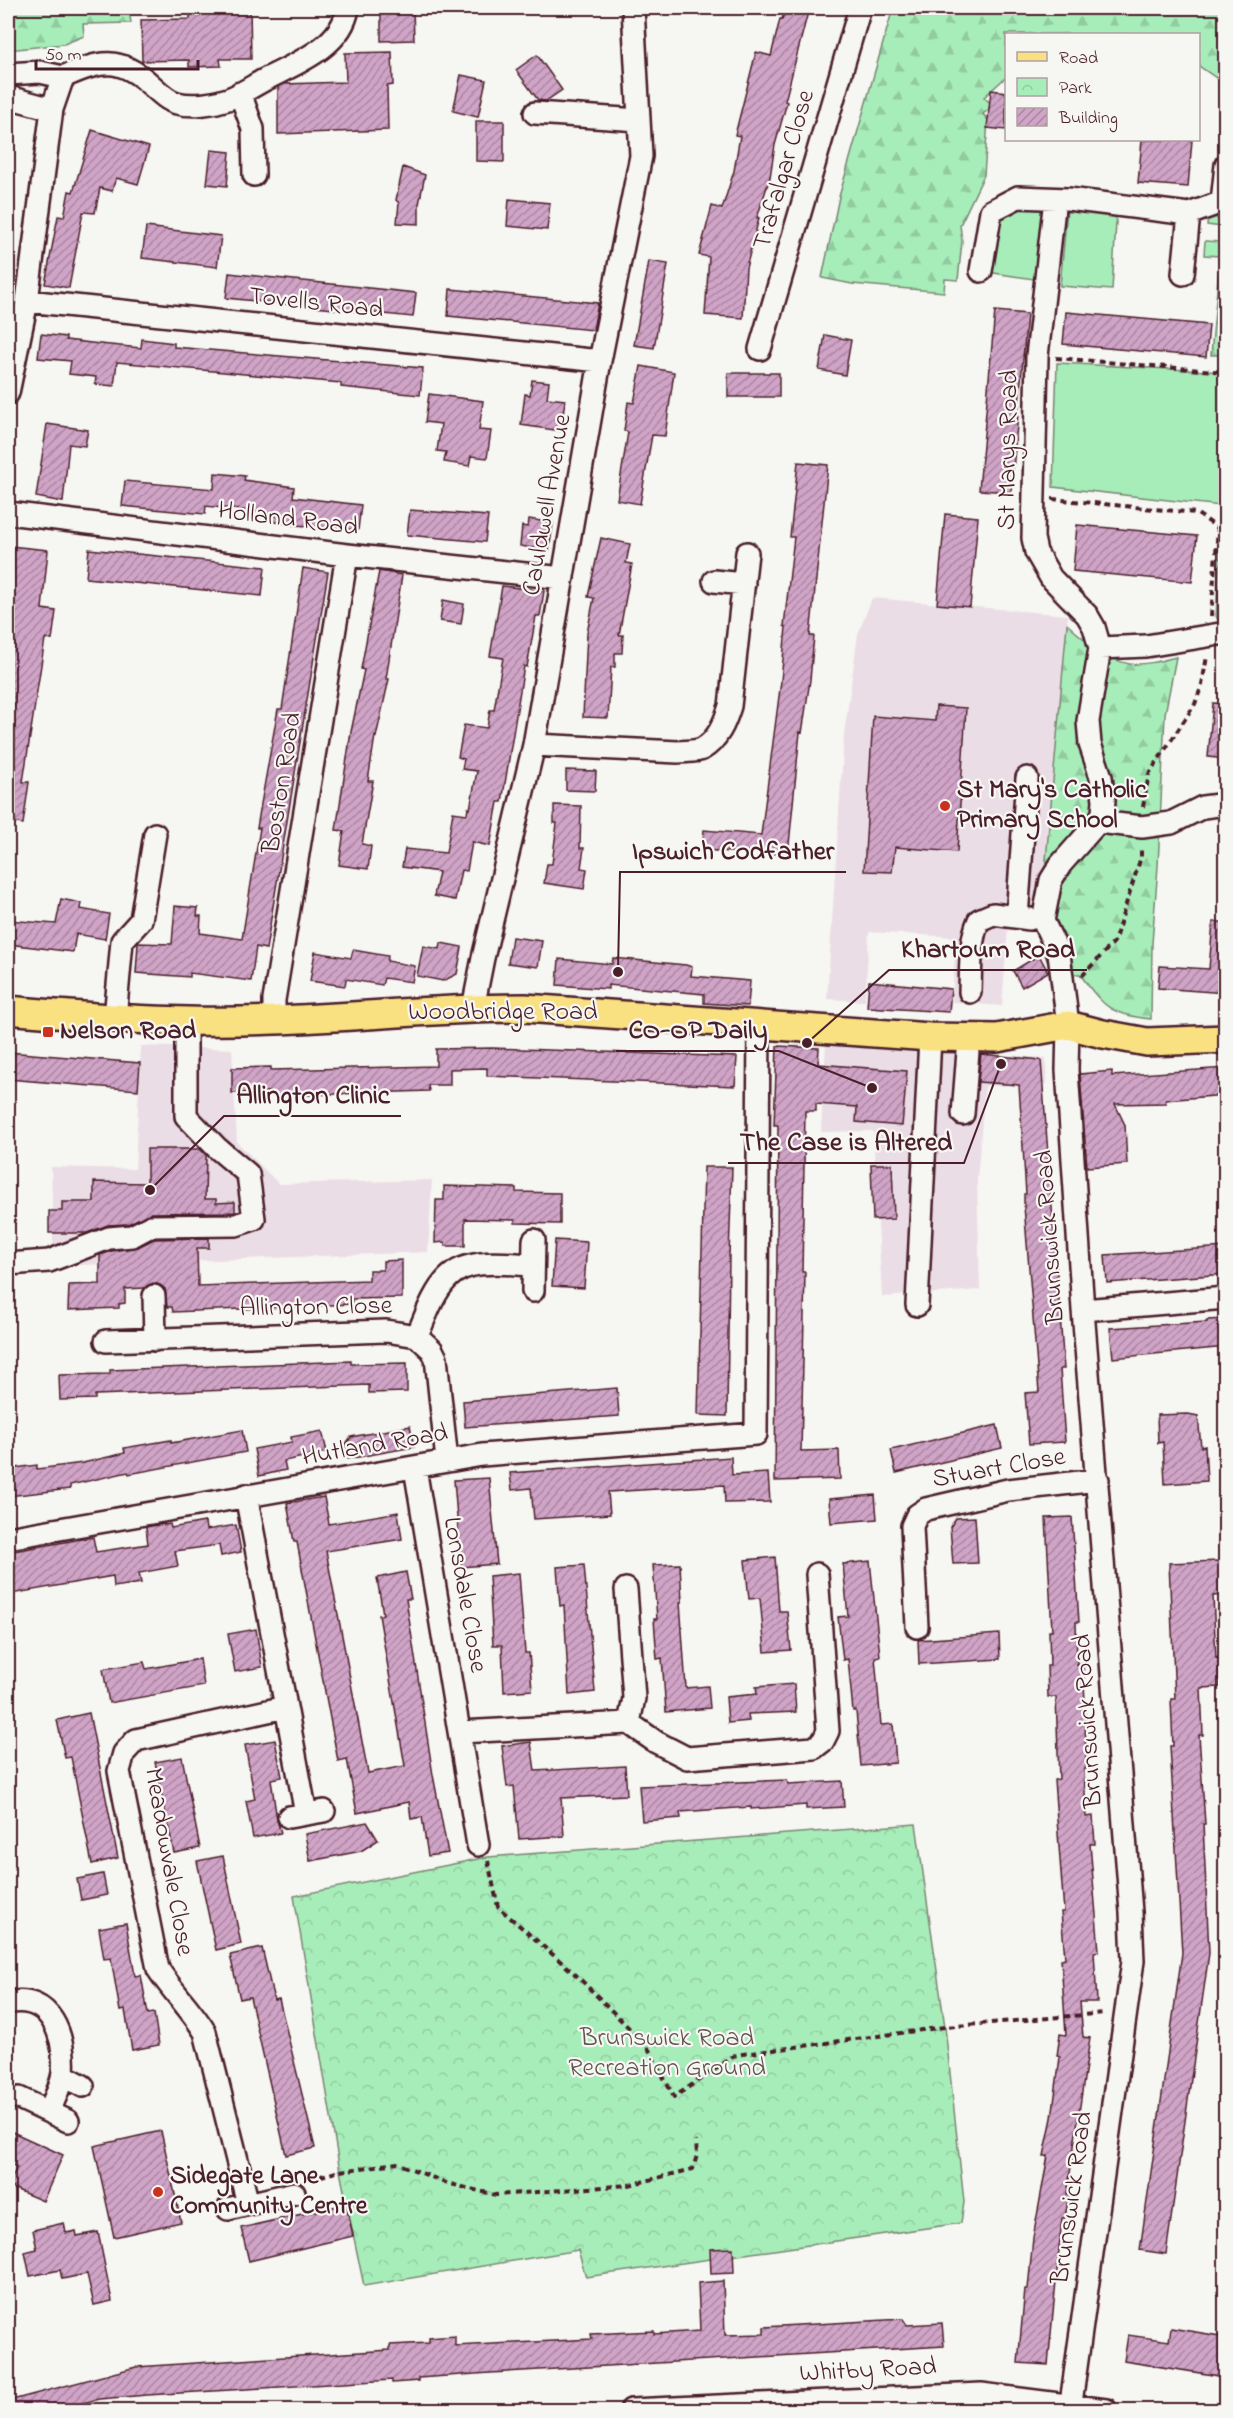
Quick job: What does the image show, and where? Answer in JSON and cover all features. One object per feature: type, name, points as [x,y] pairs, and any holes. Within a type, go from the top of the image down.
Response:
[{"type":"main road","name":"Woodbridge Road","points":[[8,1010],[115,1018],[274,1020],[473,1008],[535,1008],[969,1039],[1011,1037],[1068,1025]]},
{"type":"main road","points":[[1068,1025],[1147,1042],[1226,1039]]},
{"type":"street","points":[[8,74],[40,72],[63,78],[88,66],[111,62],[140,74],[159,92],[176,103],[198,105],[227,99],[309,58],[338,32],[347,16],[348,8]]},
{"type":"street","name":"Cauldwell Avenue","points":[[473,1008],[534,745],[600,361],[641,156],[633,8]]},
{"type":"street","name":"Trafalgar Close","points":[[760,349],[861,8]]},
{"type":"street","points":[[8,393],[27,301],[52,109],[63,78]]},
{"type":"street","points":[[240,93],[253,129],[254,175]]},
{"type":"street","points":[[8,97],[52,109]]},
{"type":"street","points":[[535,113],[639,120]]},
{"type":"street","points":[[981,271],[991,211],[1018,197],[1189,214],[1222,202],[1226,165]]},
{"type":"street","name":"St Marys Road","points":[[1055,199],[1037,356],[1033,538],[1036,552],[1052,578],[1087,615],[1094,627],[1100,648],[1088,721],[1090,744],[1101,777],[1104,800],[1098,822]]},
{"type":"street","points":[[1183,274],[1189,214]]},
{"type":"street","name":"Tovells Road","points":[[27,301],[600,361]]},
{"type":"street","name":"Holland Road","points":[[8,513],[347,555],[563,578]]},
{"type":"street","points":[[534,745],[678,752],[701,750],[724,724],[730,706],[747,553]]},
{"type":"street","name":"Boston Road","points":[[274,1020],[274,1000],[347,555]]},
{"type":"street","points":[[714,581],[744,584]]},
{"type":"street","points":[[1100,648],[1146,646],[1217,634]]},
{"type":"street","points":[[1017,917],[1027,778]]},
{"type":"street","points":[[1068,1025],[1059,954],[1043,921],[1051,880],[1061,864],[1098,822],[1142,828],[1171,823],[1203,807],[1226,804]]},
{"type":"street","points":[[115,1018],[122,941],[141,920],[155,834]]},
{"type":"street","points":[[970,992],[974,930],[979,920],[993,914],[1043,921]]},
{"type":"street","points":[[8,1264],[49,1261],[109,1238],[132,1236],[151,1226],[236,1225],[254,1219],[248,1174],[217,1148],[186,1116],[186,1020]]},
{"type":"street","name":"Hutland Road","points":[[8,1538],[482,1455],[756,1434],[759,1024]]},
{"type":"street","name":"Brunswick Road","points":[[1068,1025],[1067,1070],[1083,1310],[1098,1480],[1133,1961],[1070,2408]]},
{"type":"street","points":[[917,1305],[930,1037]]},
{"type":"street","points":[[963,1114],[969,1039]]},
{"type":"street","points":[[532,1291],[534,1240]]},
{"type":"street","points":[[417,1336],[447,1278],[459,1270],[478,1264],[533,1265]]},
{"type":"street","points":[[154,1296],[155,1340]]},
{"type":"street","points":[[1083,1310],[1226,1298]]},
{"type":"street","name":"Allington Close","points":[[106,1341],[386,1331],[417,1336],[432,1350],[439,1368],[447,1461]]},
{"type":"street","name":"Lonsdale Close","points":[[415,1468],[478,1845]]},
{"type":"street","name":"Stuart Close","points":[[917,1627],[912,1526],[917,1515],[935,1506],[1008,1490],[1098,1480]]},
{"type":"street","points":[[246,1495],[306,1814]]},
{"type":"street","points":[[460,1732],[629,1723],[656,1742],[687,1758],[814,1748],[824,1741],[828,1731],[817,1574]]},
{"type":"street","points":[[626,1589],[634,1698],[629,1723]]},
{"type":"street","name":"Meadowvale Close","points":[[286,1707],[136,1740],[124,1753],[119,1771],[158,1969],[205,2032],[238,2206],[294,2193]]},
{"type":"street","points":[[8,2003],[17,2001],[33,2003],[55,2022],[63,2048],[63,2075],[58,2117],[19,2098]]},
{"type":"street","points":[[63,2075],[83,2086]]},
{"type":"street","name":"Whitby Road","points":[[631,2410],[963,2394],[1018,2397],[1070,2408],[1106,2410]]},
{"type":"path","points":[[1037,356],[1226,372]]},
{"type":"path","points":[[1217,634],[1218,528],[1226,449]]},
{"type":"path","points":[[1034,498],[1196,513],[1218,528],[1226,529]]},
{"type":"path","points":[[478,1845],[488,1857],[498,1907],[574,1973],[646,2046],[674,2097],[736,2055],[945,2027],[1111,2013]]},
{"type":"path","points":[[294,2193],[304,2181],[340,2171],[397,2163],[446,2182],[496,2195],[629,2185],[693,2169],[697,2155],[696,2141]]},
{"type":"shaded area","name":"St Mary's Catholic Primary School","points":[[872,598],[1068,615],[1045,877],[1033,913],[1009,911],[1002,1006],[952,1002],[956,937],[869,932],[865,1001],[827,999],[844,735],[858,634]]},
{"type":"shaded area","points":[[826,1044],[1046,1058],[1047,1084],[985,1086],[977,1180],[980,1290],[882,1297],[873,1131],[821,1132]]},
{"type":"shaded area","points":[[141,1046],[232,1049],[237,1142],[279,1184],[432,1180],[428,1252],[54,1266],[51,1167],[135,1169]]},
{"type":"green space","points":[[35,8],[133,8],[129,10],[131,23],[83,24],[84,36],[64,44],[8,50],[8,12]]},
{"type":"green space","points":[[893,8],[1225,8],[1225,84],[1200,67],[1200,33],[1005,33],[1005,78],[984,97],[990,103],[989,109],[983,114],[988,120],[984,175],[960,225],[962,241],[958,280],[945,279],[944,292],[852,284],[822,278],[839,197]]},
{"type":"green space","points":[[1055,199],[1047,281],[981,271],[991,211]]},
{"type":"green space","points":[[1068,199],[1117,205],[1112,290],[1060,286]]},
{"type":"green space","points":[[1211,212],[1221,223],[1225,219],[1225,355],[1211,355],[1220,256],[1204,255],[1205,241],[1221,242],[1222,227],[1207,225]]},
{"type":"green space","points":[[1057,363],[1225,372],[1226,458],[1221,506],[1053,487]]},
{"type":"green space","points":[[1221,533],[1225,533],[1225,632],[1216,616]]},
{"type":"green space","points":[[1067,624],[1096,648],[1122,662],[1142,664],[1176,657],[1165,714],[1152,943],[1151,1019],[1126,1015],[1109,1007],[1102,1002],[1080,974],[1052,974],[1039,939]]},
{"type":"green space","name":"Brunswick Road Recreation Ground","points":[[916,1824],[945,2027],[964,2202],[961,2223],[586,2277],[578,2250],[364,2286],[340,2171],[294,1896],[488,1857]]},
{"type":"building","points":[[190,8],[250,8],[251,59],[220,59],[221,66],[189,67],[189,60],[142,61],[141,20],[190,19]]},
{"type":"building","points":[[381,8],[413,8],[414,40],[381,41]]},
{"type":"building","points":[[786,8],[809,8],[785,101],[787,102],[775,145],[770,177],[757,218],[759,218],[746,268],[743,318],[705,315],[709,257],[699,255],[712,206],[722,209],[734,171],[740,136],[735,135],[756,52],[771,56],[780,19]]},
{"type":"building","points":[[392,52],[393,85],[387,86],[388,130],[278,134],[278,87],[284,84],[346,82],[345,53]]},
{"type":"building","points":[[537,55],[562,90],[546,101],[538,100],[516,70]]},
{"type":"building","points":[[461,75],[486,80],[478,117],[453,111]]},
{"type":"building","points":[[991,90],[1005,92],[1005,130],[987,128]]},
{"type":"building","points":[[476,121],[504,121],[504,162],[476,161]]},
{"type":"building","points":[[92,130],[149,147],[138,184],[116,178],[112,191],[100,188],[95,213],[83,212],[69,288],[45,284],[58,216],[64,217],[69,191],[73,192]]},
{"type":"building","points":[[1142,141],[1192,141],[1188,187],[1138,183]]},
{"type":"building","points":[[211,150],[230,152],[227,186],[207,184]]},
{"type":"building","points":[[403,167],[425,175],[419,204],[419,224],[397,223],[399,203],[396,200]]},
{"type":"building","points":[[509,199],[550,203],[547,230],[507,226]]},
{"type":"building","points":[[146,227],[221,236],[217,267],[142,258]]},
{"type":"building","points":[[649,261],[668,264],[654,348],[634,345]]},
{"type":"building","points":[[229,273],[416,293],[413,317],[226,298]]},
{"type":"building","points":[[450,289],[598,303],[593,330],[448,316]]},
{"type":"building","points":[[995,311],[1027,314],[1011,492],[979,490]]},
{"type":"building","points":[[1066,312],[1209,325],[1206,357],[1063,344]]},
{"type":"building","points":[[41,334],[66,337],[66,340],[141,348],[142,339],[174,343],[174,347],[423,368],[420,395],[341,387],[341,383],[117,362],[114,386],[95,384],[96,377],[69,374],[71,361],[38,358]]},
{"type":"building","points":[[825,335],[851,340],[845,375],[819,370]]},
{"type":"building","points":[[641,366],[674,372],[665,436],[652,435],[640,504],[617,500],[628,432],[624,431],[628,402],[634,403]]},
{"type":"building","points":[[728,373],[779,373],[779,397],[728,397]]},
{"type":"building","points":[[532,380],[549,382],[547,398],[565,400],[561,431],[521,425],[525,394],[530,395]]},
{"type":"building","points":[[429,394],[483,401],[479,430],[491,431],[487,458],[471,456],[469,466],[444,462],[446,452],[437,451],[441,424],[425,422]]},
{"type":"building","points":[[47,424],[88,430],[85,446],[69,444],[63,502],[36,497]]},
{"type":"building","points":[[798,462],[828,465],[810,636],[814,636],[810,680],[802,733],[800,732],[788,855],[702,850],[704,830],[761,835],[781,681],[786,627],[784,626],[794,537],[790,537]]},
{"type":"building","points":[[215,473],[245,476],[244,480],[294,487],[293,497],[361,505],[358,530],[275,522],[276,514],[206,506],[205,514],[122,506],[125,481],[214,489]]},
{"type":"building","points":[[410,510],[488,516],[485,542],[407,535]]},
{"type":"building","points":[[945,514],[978,517],[970,607],[937,604]]},
{"type":"building","points":[[529,519],[553,523],[549,551],[520,546],[522,526],[528,527]]},
{"type":"building","points":[[1077,525],[1197,536],[1192,582],[1073,571]]},
{"type":"building","points":[[601,538],[630,544],[626,563],[632,564],[619,635],[623,635],[622,653],[615,653],[615,667],[611,667],[608,718],[583,717],[587,633],[594,598],[588,597]]},
{"type":"building","points":[[10,546],[48,550],[42,609],[56,611],[52,640],[45,639],[23,782],[29,782],[23,824],[8,822],[8,569]]},
{"type":"building","points":[[89,549],[265,567],[262,596],[86,578]]},
{"type":"building","points":[[303,568],[328,572],[266,949],[256,947],[251,981],[190,973],[190,977],[136,973],[138,943],[172,944],[175,906],[198,908],[197,916],[201,916],[200,933],[242,939],[260,828],[257,828],[278,709],[282,709]]},
{"type":"building","points":[[379,571],[402,575],[386,679],[389,679],[375,736],[368,781],[373,781],[362,844],[371,846],[368,869],[339,865],[344,831],[336,830]]},
{"type":"building","points":[[502,586],[544,591],[540,616],[536,616],[527,667],[524,666],[502,802],[498,802],[490,846],[472,842],[467,871],[461,870],[455,900],[434,896],[439,872],[402,867],[405,849],[446,853],[453,812],[467,814],[468,808],[470,809],[477,771],[462,769],[464,759],[458,757],[464,725],[487,728],[490,710],[494,710],[503,658],[490,656]]},
{"type":"building","points":[[443,600],[464,604],[461,624],[440,621]]},
{"type":"building","points":[[1213,703],[1226,704],[1226,759],[1208,757]]},
{"type":"building","points":[[936,706],[966,708],[957,852],[895,847],[892,872],[864,871],[873,716],[935,721]]},
{"type":"building","points":[[566,770],[596,771],[595,791],[566,790]]},
{"type":"building","points":[[554,805],[581,806],[580,848],[584,848],[581,868],[587,869],[584,889],[544,883],[547,864],[552,864],[557,823],[554,823]]},
{"type":"building","points":[[61,899],[81,903],[80,909],[109,914],[105,939],[76,934],[73,952],[8,944],[8,920],[56,924]]},
{"type":"building","points":[[1213,922],[1226,922],[1226,993],[1158,988],[1160,966],[1209,969]]},
{"type":"building","points":[[512,937],[542,941],[538,967],[508,963]]},
{"type":"building","points":[[441,943],[462,947],[457,974],[443,981],[417,976],[423,946],[440,949]]},
{"type":"building","points":[[353,950],[388,956],[387,961],[415,966],[412,982],[384,978],[382,985],[346,979],[345,986],[310,981],[315,952],[351,958]]},
{"type":"building","points":[[1039,955],[1048,972],[1022,987],[1013,971]]},
{"type":"building","points":[[613,958],[686,965],[692,967],[691,976],[750,981],[748,1006],[704,1003],[704,994],[608,985],[608,989],[557,985],[559,959],[612,964]]},
{"type":"building","points":[[869,981],[951,989],[949,1012],[867,1007]]},
{"type":"building","points":[[777,1046],[819,1048],[818,1064],[907,1071],[902,1126],[856,1122],[857,1107],[816,1104],[816,1111],[805,1111],[802,1272],[805,1272],[801,1451],[839,1450],[840,1479],[775,1481],[778,1125],[774,1125]]},
{"type":"building","points":[[493,1048],[737,1057],[735,1086],[487,1076],[487,1068],[450,1069],[450,1085],[428,1085],[429,1091],[272,1096],[272,1092],[232,1093],[232,1068],[271,1067],[271,1070],[436,1066],[436,1049]]},
{"type":"building","points":[[8,1052],[140,1063],[138,1090],[8,1079]]},
{"type":"building","points":[[981,1054],[1041,1060],[1064,1369],[1060,1369],[1065,1442],[1029,1444],[1025,1393],[1039,1392],[1024,1206],[1024,1194],[1026,1194],[1019,1085],[978,1082]]},
{"type":"building","points":[[1226,1068],[1226,1095],[1165,1100],[1166,1103],[1115,1104],[1125,1125],[1127,1164],[1087,1167],[1080,1074],[1112,1071],[1112,1076]]},
{"type":"building","points":[[147,1149],[200,1149],[206,1155],[205,1199],[216,1199],[216,1203],[235,1202],[235,1212],[151,1213],[128,1224],[108,1225],[87,1233],[49,1233],[49,1211],[62,1211],[62,1202],[94,1202],[94,1182],[147,1183]]},
{"type":"building","points":[[871,1164],[892,1164],[894,1219],[873,1220]]},
{"type":"building","points":[[704,1167],[732,1167],[727,1416],[698,1415]]},
{"type":"building","points":[[444,1186],[516,1188],[516,1192],[560,1193],[560,1224],[465,1219],[465,1246],[445,1246],[445,1242],[435,1243],[436,1200],[444,1200]]},
{"type":"building","points":[[209,1238],[209,1248],[197,1248],[198,1286],[369,1280],[369,1270],[383,1270],[383,1261],[402,1260],[402,1298],[352,1299],[352,1304],[173,1312],[172,1307],[167,1307],[165,1289],[153,1283],[145,1288],[125,1289],[125,1303],[119,1304],[119,1308],[68,1310],[69,1285],[100,1284],[100,1255],[138,1247],[154,1239]]},
{"type":"building","points":[[555,1240],[587,1242],[584,1288],[552,1286]]},
{"type":"building","points":[[1226,1247],[1226,1274],[1107,1283],[1105,1255]]},
{"type":"building","points":[[1226,1319],[1226,1347],[1113,1358],[1110,1328]]},
{"type":"building","points":[[351,1361],[351,1364],[407,1363],[407,1392],[369,1393],[369,1385],[95,1395],[95,1399],[60,1400],[59,1375],[110,1374],[110,1370]]},
{"type":"building","points":[[617,1388],[619,1416],[465,1427],[463,1401]]},
{"type":"building","points":[[1157,1415],[1198,1416],[1201,1447],[1205,1446],[1207,1481],[1165,1484],[1163,1442],[1158,1443]]},
{"type":"building","points":[[997,1425],[1002,1448],[896,1473],[891,1450]]},
{"type":"building","points":[[410,1426],[414,1447],[348,1459],[345,1445],[351,1437]]},
{"type":"building","points":[[242,1430],[246,1452],[129,1474],[128,1472],[70,1485],[70,1489],[8,1496],[8,1469],[37,1465],[37,1469],[83,1463],[125,1453],[124,1448],[171,1440],[171,1443]]},
{"type":"building","points":[[322,1431],[327,1452],[284,1461],[286,1470],[259,1476],[254,1449],[292,1442],[291,1437]]},
{"type":"building","points":[[731,1457],[732,1475],[768,1473],[770,1502],[725,1503],[724,1485],[608,1492],[610,1514],[534,1519],[531,1488],[512,1490],[510,1473]]},
{"type":"building","points":[[489,1478],[497,1564],[461,1567],[454,1480]]},
{"type":"building","points":[[875,1495],[877,1519],[831,1523],[829,1499]]},
{"type":"building","points":[[324,1497],[329,1524],[398,1512],[402,1539],[326,1551],[368,1773],[405,1766],[379,1615],[383,1614],[377,1578],[406,1572],[411,1599],[406,1599],[433,1775],[448,1853],[428,1856],[422,1817],[411,1819],[409,1802],[357,1813],[347,1759],[338,1761],[297,1542],[294,1542],[287,1503]]},
{"type":"building","points":[[975,1517],[978,1563],[953,1564],[950,1527],[956,1518]]},
{"type":"building","points":[[1072,1517],[1079,1622],[1076,1622],[1077,1665],[1083,1664],[1085,1702],[1086,1817],[1093,1816],[1095,1844],[1090,1844],[1099,1951],[1094,1952],[1097,2002],[1080,2002],[1083,2037],[1090,2038],[1067,2194],[1069,2194],[1065,2218],[1062,2218],[1048,2365],[1018,2363],[1025,2289],[1028,2289],[1033,2238],[1048,2156],[1044,2156],[1052,2118],[1060,2057],[1057,2056],[1060,2034],[1066,2035],[1061,1959],[1065,1958],[1061,1912],[1064,1912],[1054,1780],[1059,1779],[1056,1697],[1048,1697],[1049,1631],[1052,1631],[1046,1518]]},
{"type":"building","points":[[205,1522],[206,1530],[236,1525],[241,1552],[221,1556],[219,1545],[175,1551],[178,1566],[139,1573],[141,1583],[114,1587],[113,1576],[11,1594],[8,1552],[93,1537],[96,1552],[148,1544],[146,1527],[170,1524],[171,1528]]},
{"type":"building","points":[[775,1557],[779,1611],[787,1611],[791,1650],[765,1652],[760,1598],[749,1599],[745,1560]]},
{"type":"building","points":[[870,1561],[880,1656],[875,1657],[881,1725],[893,1724],[896,1763],[861,1766],[848,1659],[843,1660],[838,1617],[848,1616],[843,1564]]},
{"type":"building","points":[[1219,1561],[1222,1595],[1213,1596],[1220,1687],[1201,1688],[1203,1735],[1199,1735],[1205,1824],[1203,1824],[1209,1953],[1166,2254],[1140,2250],[1182,1953],[1170,1746],[1173,1746],[1171,1699],[1175,1699],[1169,1563]]},
{"type":"building","points":[[680,1564],[682,1602],[680,1602],[686,1688],[708,1686],[710,1708],[666,1712],[662,1658],[657,1659],[653,1565]]},
{"type":"building","points":[[584,1565],[595,1692],[569,1695],[564,1605],[560,1606],[557,1567]]},
{"type":"building","points":[[519,1573],[525,1653],[529,1653],[532,1690],[504,1692],[502,1645],[493,1645],[489,1576]]},
{"type":"building","points":[[256,1629],[262,1667],[235,1672],[228,1634]]},
{"type":"building","points":[[999,1634],[1000,1659],[919,1664],[918,1640]]},
{"type":"building","points":[[200,1659],[204,1686],[109,1703],[103,1669],[144,1662],[146,1669]]},
{"type":"building","points":[[794,1684],[796,1712],[748,1714],[749,1721],[728,1723],[726,1697],[757,1694],[756,1687]]},
{"type":"building","points":[[89,1713],[118,1858],[92,1864],[71,1757],[65,1758],[57,1720]]},
{"type":"building","points":[[275,1740],[282,1777],[271,1779],[281,1833],[253,1838],[246,1801],[255,1799],[245,1745]]},
{"type":"building","points":[[531,1742],[535,1771],[625,1766],[627,1795],[561,1798],[564,1836],[519,1839],[514,1786],[507,1787],[502,1746]]},
{"type":"building","points":[[182,1757],[200,1848],[174,1853],[155,1762]]},
{"type":"building","points":[[787,1780],[788,1784],[842,1781],[844,1807],[806,1809],[806,1805],[751,1809],[751,1807],[680,1812],[681,1818],[642,1821],[639,1786]]},
{"type":"building","points":[[367,1822],[378,1840],[361,1851],[310,1861],[305,1834]]},
{"type":"building","points":[[223,1856],[241,1944],[216,1950],[197,1861]]},
{"type":"building","points":[[103,1874],[107,1895],[81,1900],[77,1879]]},
{"type":"building","points":[[126,1923],[135,1976],[141,1975],[148,2014],[154,2013],[159,2045],[132,2050],[125,2010],[120,2011],[111,1958],[104,1959],[99,1928]]},
{"type":"building","points":[[262,1948],[274,2000],[279,1999],[315,2148],[286,2155],[250,1997],[240,1999],[230,1955]]},
{"type":"building","points":[[8,2130],[63,2155],[43,2201],[8,2186],[17,2167],[8,2163]]},
{"type":"building","points":[[161,2131],[181,2222],[114,2237],[94,2146]]},
{"type":"building","points":[[346,2204],[353,2236],[249,2261],[241,2228]]},
{"type":"building","points":[[64,2223],[66,2233],[76,2231],[77,2236],[98,2232],[112,2301],[94,2305],[87,2274],[62,2279],[60,2270],[30,2276],[25,2252],[37,2249],[33,2230]]},
{"type":"building","points":[[733,2248],[734,2273],[711,2274],[710,2249]]},
{"type":"building","points":[[723,2281],[725,2335],[764,2334],[764,2327],[903,2319],[907,2325],[942,2323],[944,2346],[490,2373],[418,2378],[418,2381],[392,2383],[392,2380],[147,2395],[99,2399],[62,2408],[63,2410],[8,2410],[8,2401],[136,2367],[390,2350],[390,2345],[429,2343],[429,2338],[455,2336],[455,2346],[592,2339],[591,2334],[700,2331],[698,2283]]},
{"type":"building","points":[[1171,2328],[1226,2337],[1226,2377],[1124,2361],[1128,2335],[1169,2341]]},
{"type":"place","name":"St Mary's Catholic Primary School","points":[[945,806]]},
{"type":"place","name":"Ipswich Codfather","points":[[618,972]]},
{"type":"place","name":"Nelson Road","points":[[48,1032]]},
{"type":"place","name":"Khartoum Road","points":[[807,1043]]},
{"type":"place","name":"The Case is Altered","points":[[1001,1064]]},
{"type":"place","name":"CO-OP Daily","points":[[872,1088]]},
{"type":"place","name":"Allington Clinic","points":[[150,1190]]},
{"type":"place","name":"Sidegate Lane Community Centre","points":[[158,2192]]}]
